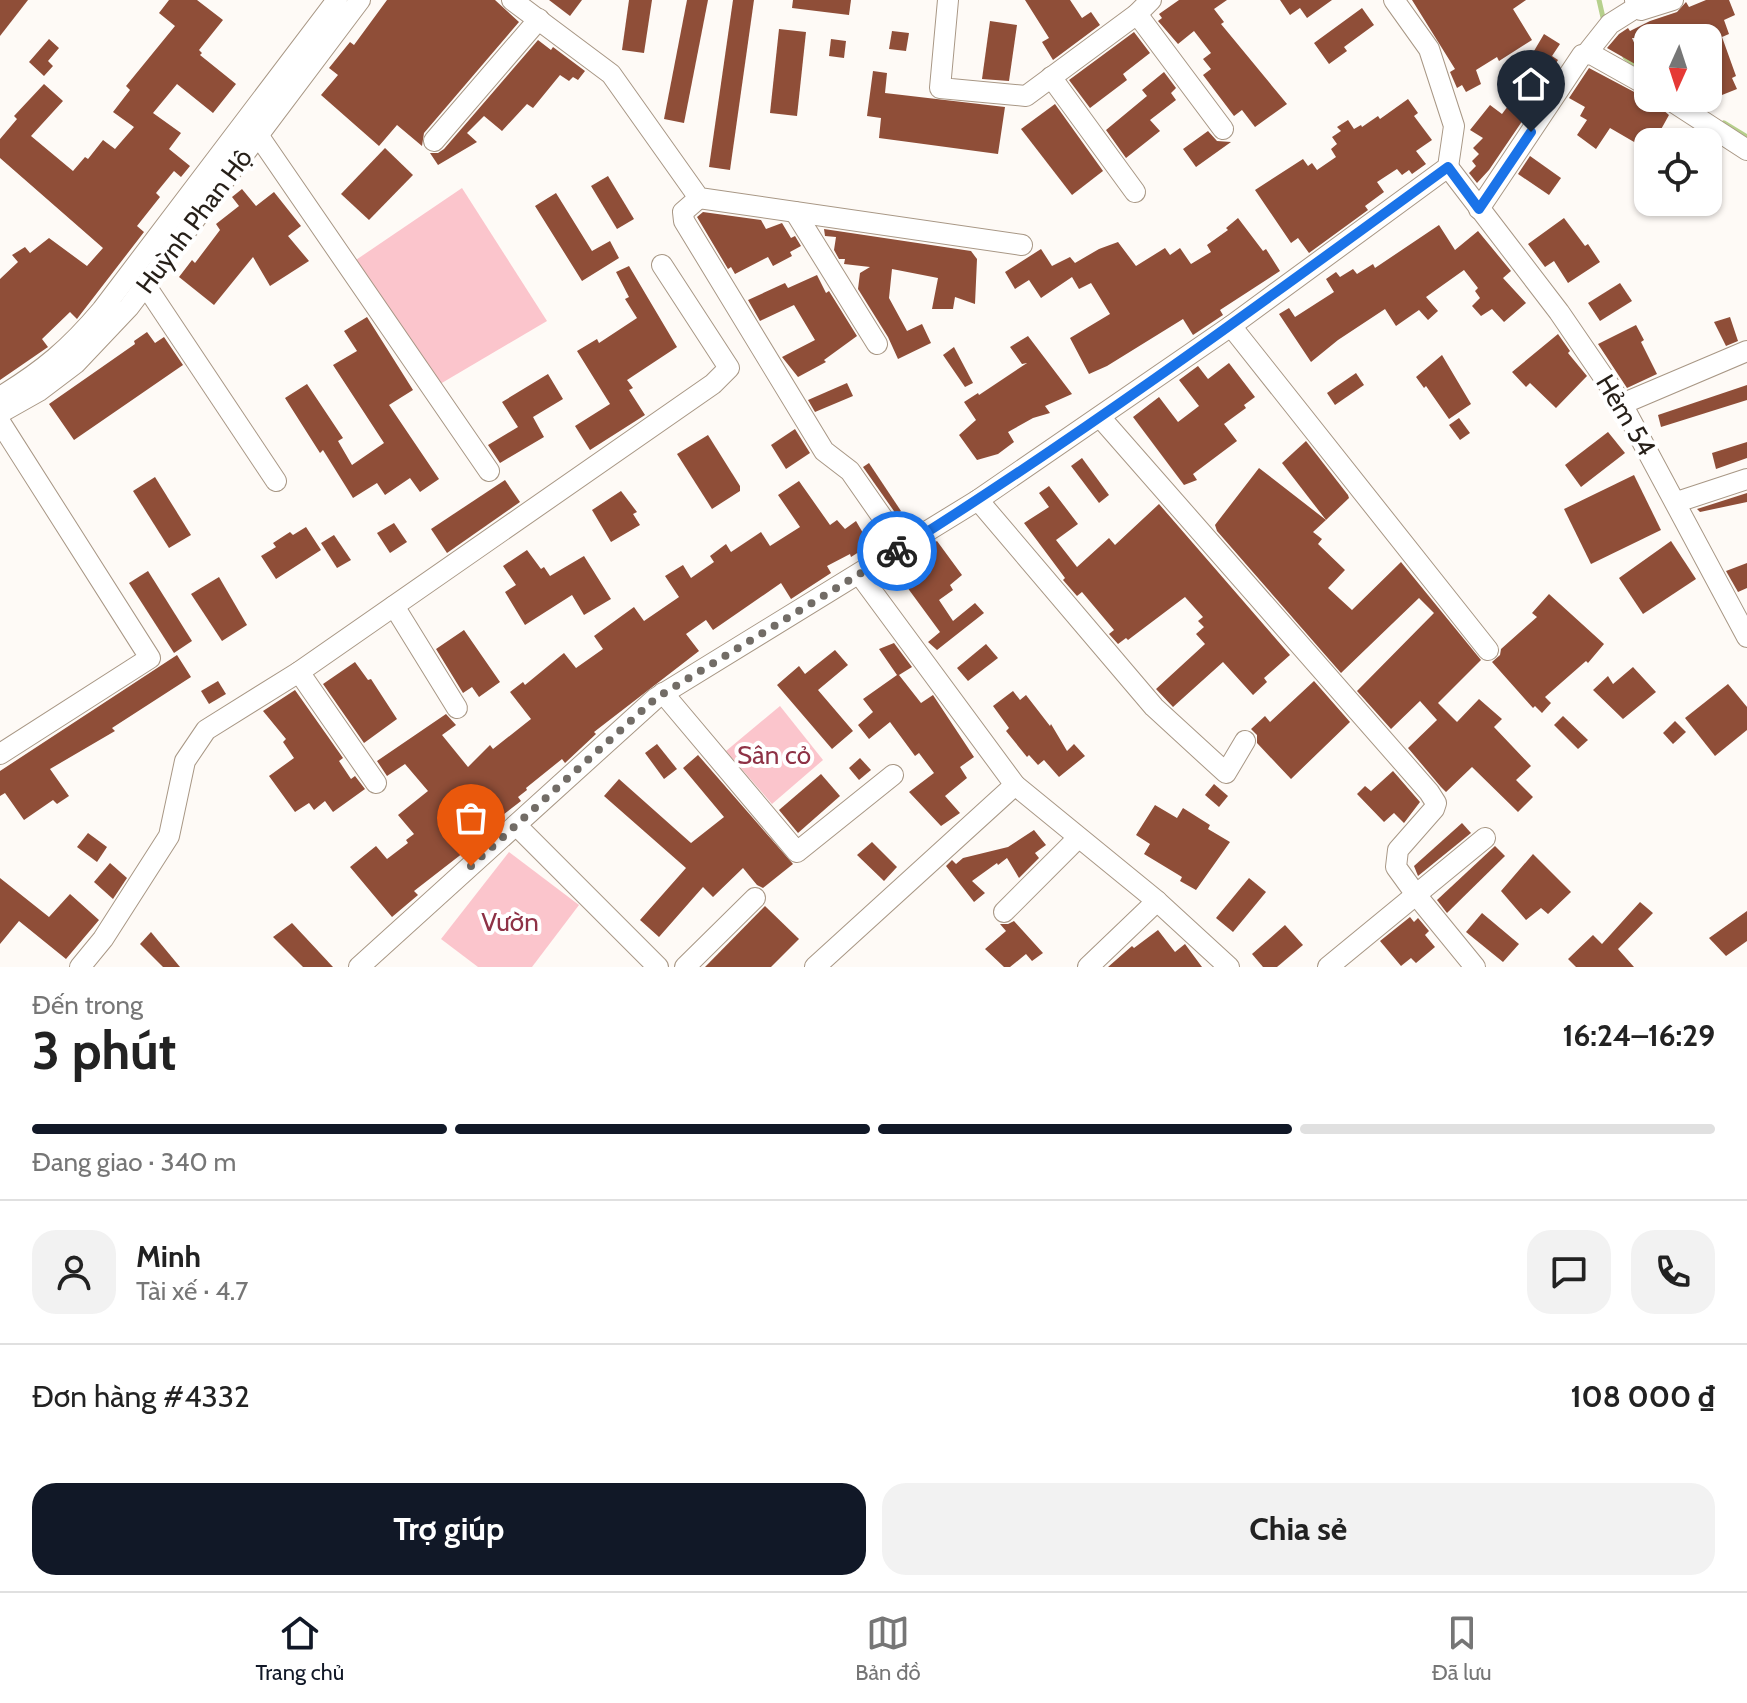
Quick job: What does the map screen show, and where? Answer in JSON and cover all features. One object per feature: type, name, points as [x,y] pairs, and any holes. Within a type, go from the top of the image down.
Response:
[{"type":"street","name":"Huỳnh Phan Hộ","points":[[0,413],[39,391],[76,363],[129,307],[337,0]]},
{"type":"street","name":"Huỳnh Phan Hộ","points":[[0,397],[39,373],[77,339],[360,0]]},
{"type":"street","points":[[512,0],[611,74],[699,198],[1022,245]]},
{"type":"street","points":[[948,0],[940,88],[1026,96],[1144,7],[1223,129]]},
{"type":"street","points":[[359,967],[663,693],[978,500],[1231,326],[1448,167],[1454,126],[1429,49],[1394,0]]},
{"type":"street","points":[[1479,209],[1582,55],[1587,53],[1606,27],[1636,4],[1641,10],[1673,0]]},
{"type":"street","points":[[434,141],[539,19]]},
{"type":"street","points":[[1587,53],[1634,78]]},
{"type":"street","points":[[1051,77],[1135,192]]},
{"type":"street","points":[[1689,112],[1747,150]]},
{"type":"street","points":[[250,129],[489,471]]},
{"type":"street","name":"Hẻm 54","points":[[1448,167],[1559,312],[1622,404],[1740,610],[1747,637]]},
{"type":"street","points":[[699,198],[683,212],[684,221],[824,451],[850,471],[903,547]]},
{"type":"street","points":[[795,212],[877,344]]},
{"type":"street","points":[[80,967],[103,939],[169,836],[185,761],[206,730],[299,672],[713,384],[729,368],[662,265]]},
{"type":"street","points":[[146,286],[276,481]]},
{"type":"street","points":[[1231,326],[1488,650]]},
{"type":"street","points":[[1622,404],[1747,351]]},
{"type":"street","points":[[1100,417],[1429,792],[1436,803],[1434,809],[1398,850],[1396,867],[1475,967]]},
{"type":"street","points":[[0,422],[150,658],[0,754]]},
{"type":"street","points":[[1677,502],[1747,479]]},
{"type":"street","points":[[978,500],[1154,707],[1226,773],[1245,741]]},
{"type":"street","points":[[860,575],[1015,785],[1157,901],[1229,967]]},
{"type":"street","points":[[394,606],[457,708]]},
{"type":"street","points":[[299,672],[376,783]]},
{"type":"street","points":[[663,693],[797,852],[893,775]]},
{"type":"street","points":[[815,967],[1015,785]]},
{"type":"street","points":[[516,825],[658,967]]},
{"type":"street","points":[[1004,912],[1078,838]]},
{"type":"street","points":[[1328,967],[1485,838]]},
{"type":"street","points":[[685,967],[755,898]]},
{"type":"street","points":[[1088,967],[1157,901]]},
{"type":"green space","points":[[462,188],[547,321],[435,387],[350,264]]},
{"type":"green space","name":"Sân cỏ","points":[[780,706],[823,760],[772,804],[726,751]]},
{"type":"green space","name":"Vườn","points":[[509,852],[579,905],[532,967],[478,967],[441,939]]},
{"type":"building","points":[[0,0],[28,0],[0,36]]},
{"type":"building","points":[[169,0],[197,0],[223,20],[199,50],[200,55],[236,84],[213,113],[177,84],[153,113],[181,133],[169,149],[190,166],[181,177],[174,171],[156,193],[160,197],[137,226],[144,232],[77,319],[70,312],[42,339],[48,347],[0,380],[0,279],[18,262],[12,255],[25,247],[30,253],[49,238],[87,266],[103,248],[0,158],[0,139],[17,119],[14,116],[44,84],[63,101],[31,136],[73,171],[85,157],[88,159],[103,140],[115,149],[134,127],[113,112],[130,90],[126,86],[175,26],[159,13]]},
{"type":"building","points":[[387,0],[495,0],[519,22],[424,133],[422,146],[397,125],[379,146],[321,95],[338,75],[329,68],[350,42],[354,45]]},
{"type":"building","points":[[549,0],[582,0],[570,16]]},
{"type":"building","points":[[629,0],[652,0],[644,53],[622,50]]},
{"type":"building","points":[[687,0],[708,0],[684,123],[664,119]]},
{"type":"building","points":[[733,0],[754,0],[730,170],[709,167]]},
{"type":"building","points":[[793,0],[851,0],[849,15],[792,8]]},
{"type":"building","points":[[1025,0],[1070,0],[1082,18],[1091,12],[1100,25],[1053,60],[1042,42],[1049,38]]},
{"type":"building","points":[[1179,0],[1227,0],[1214,9],[1224,22],[1221,24],[1287,104],[1255,127],[1242,110],[1234,116],[1203,75],[1211,69],[1203,59],[1211,53],[1194,31],[1178,44],[1158,21],[1162,18],[1159,14]]},
{"type":"building","points":[[1280,0],[1332,0],[1307,18],[1300,8],[1290,15]]},
{"type":"building","points":[[1412,0],[1526,0],[1513,9],[1532,40],[1499,61],[1497,57],[1476,70],[1481,84],[1466,92],[1462,85],[1457,88],[1450,72],[1455,69]]},
{"type":"building","points":[[1706,0],[1729,0],[1735,15],[1724,20],[1729,34],[1722,37],[1722,24],[1644,24],[1677,12],[1686,2],[1689,7]]},
{"type":"building","points":[[1362,8],[1374,25],[1344,47],[1347,51],[1329,64],[1314,43]]},
{"type":"building","points":[[990,21],[1017,25],[1009,81],[982,79]]},
{"type":"building","points":[[1628,28],[1630,31],[1634,29],[1634,63],[1607,48],[1619,34]]},
{"type":"building","points":[[779,29],[806,32],[797,116],[770,113]]},
{"type":"building","points":[[892,31],[909,33],[906,51],[889,49]]},
{"type":"building","points":[[1134,32],[1150,53],[1123,74],[1127,80],[1090,108],[1069,80]]},
{"type":"building","points":[[1544,34],[1560,44],[1552,56],[1558,60],[1545,80],[1524,68]]},
{"type":"building","points":[[1722,37],[1736,76],[1732,78],[1737,89],[1722,95]]},
{"type":"building","points":[[49,39],[59,48],[48,61],[53,66],[44,76],[29,62]]},
{"type":"building","points":[[831,39],[846,41],[844,58],[829,56]]},
{"type":"building","points":[[538,40],[551,50],[553,47],[585,71],[578,80],[573,77],[569,81],[560,75],[533,108],[527,104],[502,131],[484,116],[467,133],[477,142],[438,165],[430,153],[444,149]]},
{"type":"building","points":[[1589,68],[1634,92],[1634,112],[1666,112],[1669,115],[1662,128],[1634,128],[1634,142],[1610,128],[1596,149],[1577,135],[1587,120],[1580,116],[1585,107],[1569,98]]},
{"type":"building","points":[[873,71],[887,73],[885,93],[1005,107],[998,154],[879,138],[881,118],[867,116]]},
{"type":"building","points":[[1164,72],[1176,88],[1171,93],[1176,100],[1150,120],[1160,131],[1126,158],[1106,130],[1147,96],[1142,90]]},
{"type":"building","points":[[1408,99],[1418,113],[1414,116],[1432,140],[1416,151],[1426,164],[1412,174],[1409,170],[1402,175],[1397,169],[1377,182],[1384,192],[1365,206],[1368,210],[1309,253],[1298,238],[1291,243],[1255,190],[1303,159],[1308,166],[1312,163],[1317,170],[1336,157],[1331,149],[1337,144],[1332,137],[1341,131],[1337,127],[1348,120],[1354,129],[1362,127],[1378,116],[1380,119]]},
{"type":"building","points":[[1522,101],[1531,108],[1477,183],[1469,173],[1476,166],[1472,161],[1479,154],[1473,148],[1483,138],[1470,130],[1490,105],[1502,114],[1508,106],[1515,110]]},
{"type":"building","points":[[1055,104],[1103,171],[1072,195],[1021,129]]},
{"type":"building","points":[[1208,131],[1217,141],[1231,142],[1196,167],[1183,149]]},
{"type":"building","points":[[385,148],[413,175],[369,220],[341,194]]},
{"type":"building","points":[[1530,156],[1561,178],[1549,195],[1518,174]]},
{"type":"building","points":[[608,176],[634,219],[617,229],[591,186]]},
{"type":"building","points":[[242,189],[256,206],[274,192],[301,226],[288,236],[309,261],[270,286],[253,257],[214,305],[179,277],[192,260],[195,263],[220,230],[216,224],[239,206],[232,197]]},
{"type":"building","points":[[556,193],[592,251],[610,241],[619,258],[582,281],[535,206]]},
{"type":"building","points":[[703,212],[761,220],[766,229],[782,223],[791,238],[795,236],[801,246],[790,252],[792,256],[773,266],[768,257],[735,274],[731,267],[728,269],[697,217]]},
{"type":"building","points":[[1238,218],[1263,251],[1266,249],[1280,271],[1220,310],[1223,315],[1193,335],[1183,319],[1089,374],[1070,338],[1110,314],[1091,283],[1079,289],[1072,277],[1041,298],[1029,280],[1015,289],[1005,272],[1041,249],[1052,266],[1070,257],[1075,263],[1118,242],[1136,266],[1165,248],[1170,255],[1180,248],[1191,264],[1211,252],[1207,245],[1228,230],[1226,228]]},
{"type":"building","points":[[1564,218],[1600,262],[1568,283],[1554,261],[1545,267],[1528,244]]},
{"type":"building","points":[[1439,225],[1455,250],[1478,231],[1511,271],[1503,278],[1526,303],[1504,322],[1492,309],[1481,316],[1472,306],[1480,298],[1475,291],[1478,288],[1464,270],[1426,297],[1438,311],[1428,320],[1419,310],[1396,326],[1385,309],[1311,362],[1279,314],[1289,308],[1295,317],[1334,292],[1326,279],[1336,272],[1340,277],[1353,269],[1357,274],[1373,264],[1375,268]]},
{"type":"building","points":[[824,229],[971,251],[977,259],[975,304],[955,297],[953,309],[932,309],[938,278],[892,269],[889,298],[907,331],[922,324],[931,343],[898,359],[858,289],[860,273],[870,267],[844,264],[845,259],[839,259],[834,250],[836,237],[825,236]]},
{"type":"building","points":[[629,266],[677,347],[627,380],[633,388],[629,390],[645,415],[590,450],[575,426],[610,404],[577,351],[597,339],[599,343],[637,318],[625,299],[629,297],[616,272]]},
{"type":"building","points":[[817,275],[857,336],[824,360],[826,362],[798,377],[782,357],[815,340],[794,305],[760,321],[748,300],[785,283],[788,288]]},
{"type":"building","points":[[1620,283],[1632,301],[1600,321],[1588,303]]},
{"type":"building","points":[[367,317],[413,390],[389,405],[439,479],[420,492],[410,478],[385,495],[377,483],[353,498],[285,398],[307,384],[343,438],[338,441],[352,465],[384,443],[333,365],[357,351],[344,331]]},
{"type":"building","points":[[1730,317],[1738,341],[1726,346],[1714,322]]},
{"type":"building","points":[[1636,325],[1657,374],[1627,388],[1598,344]]},
{"type":"building","points":[[147,332],[155,343],[164,337],[183,365],[74,440],[49,404],[135,344],[134,341]]},
{"type":"building","points":[[1558,334],[1570,351],[1568,353],[1587,376],[1556,408],[1530,383],[1526,387],[1512,372]]},
{"type":"building","points":[[1028,336],[1072,394],[1045,406],[1050,413],[1033,418],[1008,432],[1014,442],[998,454],[977,460],[959,435],[976,420],[964,402],[1027,363],[1022,364],[1010,347]]},
{"type":"building","points":[[954,347],[973,383],[965,387],[943,355]]},
{"type":"building","points":[[1442,355],[1471,404],[1449,419],[1416,377]]},
{"type":"building","points":[[1229,363],[1255,397],[1224,424],[1237,441],[1193,474],[1197,480],[1184,485],[1133,417],[1159,397],[1178,422],[1199,406],[1179,380],[1198,366],[1208,379]]},
{"type":"building","points":[[1356,373],[1364,385],[1335,405],[1327,393]]},
{"type":"building","points":[[548,374],[563,399],[533,417],[544,437],[500,463],[488,445],[518,427],[502,402]]},
{"type":"building","points":[[847,383],[853,396],[815,412],[808,400]]},
{"type":"building","points":[[1747,385],[1747,400],[1661,427],[1658,415]]},
{"type":"building","points":[[1459,418],[1470,433],[1460,440],[1449,425]]},
{"type":"building","points":[[795,429],[810,453],[786,469],[771,445]]},
{"type":"building","points":[[1608,432],[1625,453],[1581,487],[1565,465]]},
{"type":"building","points":[[708,435],[740,486],[740,491],[712,509],[677,454]]},
{"type":"building","points":[[1306,441],[1349,498],[1326,520],[1282,463]]},
{"type":"building","points":[[1747,442],[1747,458],[1716,469],[1712,453]]},
{"type":"building","points":[[1082,458],[1109,495],[1099,503],[1071,466]]},
{"type":"building","points":[[869,463],[901,511],[896,514],[863,467]]},
{"type":"building","points":[[1259,468],[1326,520],[1313,532],[1322,539],[1318,544],[1345,570],[1328,588],[1352,610],[1401,562],[1481,660],[1438,703],[1457,722],[1479,699],[1502,719],[1494,727],[1531,766],[1516,780],[1533,797],[1518,812],[1472,767],[1446,792],[1441,787],[1408,748],[1437,720],[1420,701],[1391,729],[1357,691],[1434,613],[1419,598],[1341,673],[1217,531],[1215,525]]},
{"type":"building","points":[[1634,475],[1661,530],[1591,564],[1564,509]]},
{"type":"building","points":[[155,477],[191,535],[169,548],[133,491]]},
{"type":"building","points":[[505,480],[520,502],[447,553],[431,529]]},
{"type":"building","points":[[799,481],[830,525],[837,520],[845,529],[856,521],[870,545],[851,557],[850,554],[827,566],[831,573],[791,599],[781,583],[713,630],[706,620],[686,634],[699,651],[594,732],[596,734],[565,763],[562,759],[526,788],[518,797],[521,801],[477,835],[472,846],[414,891],[418,895],[392,917],[350,867],[376,846],[387,859],[408,843],[406,840],[414,834],[398,815],[428,791],[405,764],[387,776],[377,761],[446,714],[456,725],[442,735],[468,767],[490,745],[493,749],[531,719],[510,692],[523,682],[525,685],[564,653],[576,668],[603,649],[594,636],[634,607],[644,621],[679,597],[665,576],[683,565],[691,578],[714,562],[710,556],[726,544],[731,552],[761,532],[770,546],[800,527],[778,495]]},
{"type":"building","points":[[1049,486],[1078,524],[1056,540],[1077,567],[1109,538],[1115,545],[1159,504],[1290,655],[1264,678],[1267,682],[1253,695],[1223,662],[1173,707],[1156,689],[1205,644],[1196,634],[1204,627],[1198,621],[1203,617],[1185,597],[1128,640],[1126,638],[1118,644],[1109,634],[1114,630],[1082,592],[1077,596],[1063,580],[1065,578],[1024,523],[1049,507],[1039,493]]},
{"type":"building","points":[[621,491],[637,512],[633,514],[640,525],[611,542],[592,510]]},
{"type":"building","points":[[1747,493],[1747,502],[1700,512],[1697,509]]},
{"type":"building","points":[[394,523],[407,542],[390,553],[377,533]]},
{"type":"building","points":[[306,527],[321,550],[276,579],[261,556],[276,547],[273,543],[290,532],[293,535]]},
{"type":"building","points":[[334,535],[351,560],[337,568],[321,543]]},
{"type":"building","points":[[937,541],[962,575],[950,585],[953,590],[939,600],[953,621],[975,603],[984,613],[937,650],[928,642],[940,632],[893,568]]},
{"type":"building","points":[[1671,541],[1696,579],[1643,614],[1619,578]]},
{"type":"building","points":[[527,550],[550,576],[584,556],[611,599],[584,615],[572,595],[525,625],[505,592],[516,585],[503,566]]},
{"type":"building","points":[[1747,563],[1747,588],[1738,592],[1726,571]]},
{"type":"building","points":[[148,571],[192,641],[174,653],[129,583]]},
{"type":"building","points":[[219,577],[247,625],[222,641],[191,594]]},
{"type":"building","points":[[1549,594],[1604,644],[1588,663],[1586,661],[1545,697],[1551,703],[1542,713],[1535,706],[1533,708],[1492,662],[1500,655],[1501,649],[1537,617],[1532,613]]},
{"type":"building","points":[[464,630],[500,682],[479,697],[472,687],[463,693],[436,649]]},
{"type":"building","points":[[894,643],[912,667],[899,675],[921,703],[933,695],[974,757],[960,767],[967,778],[945,796],[960,813],[941,826],[909,792],[934,773],[919,753],[915,756],[890,722],[869,739],[858,725],[873,712],[863,699],[897,675],[879,649]]},
{"type":"building","points":[[986,644],[998,658],[968,681],[957,668]]},
{"type":"building","points":[[835,650],[848,665],[818,690],[853,731],[832,749],[777,685],[799,666],[805,674]]},
{"type":"building","points":[[177,655],[191,677],[112,728],[115,731],[50,769],[69,796],[57,804],[53,800],[24,820],[5,793],[0,796],[0,771]]},
{"type":"building","points":[[355,662],[368,680],[371,679],[397,719],[364,743],[323,684]]},
{"type":"building","points":[[1633,667],[1656,692],[1623,719],[1593,690],[1608,676],[1613,684]]},
{"type":"building","points":[[218,681],[226,694],[209,704],[201,691]]},
{"type":"building","points":[[1314,681],[1350,722],[1291,779],[1257,743],[1257,735],[1251,729],[1265,716],[1270,722]]},
{"type":"building","points":[[1728,684],[1747,707],[1747,730],[1715,756],[1685,718]]},
{"type":"building","points":[[295,690],[343,758],[339,761],[351,779],[355,776],[365,789],[333,812],[325,801],[314,810],[309,803],[295,812],[269,776],[294,758],[283,742],[286,739],[263,711]]},
{"type":"building","points":[[1013,691],[1020,700],[1026,695],[1051,724],[1067,751],[1074,744],[1085,756],[1059,777],[1044,760],[1038,765],[1029,755],[1027,757],[1006,731],[1009,728],[993,706]]},
{"type":"building","points":[[1563,716],[1588,740],[1578,749],[1554,725]]},
{"type":"building","points":[[1675,721],[1686,732],[1673,744],[1663,733]]},
{"type":"building","points":[[657,744],[677,769],[664,779],[645,753]]},
{"type":"building","points":[[698,755],[793,864],[763,888],[743,868],[713,897],[703,887],[659,937],[640,920],[686,868],[604,796],[619,779],[691,843],[724,817],[683,768]]},
{"type":"building","points":[[860,758],[871,770],[859,780],[849,768]]},
{"type":"building","points":[[1393,771],[1420,802],[1404,823],[1394,813],[1384,822],[1357,794],[1365,786],[1371,791]]},
{"type":"building","points":[[821,774],[840,796],[798,833],[779,810]]},
{"type":"building","points":[[1214,784],[1228,796],[1219,807],[1205,795]]},
{"type":"building","points":[[1155,805],[1177,818],[1183,808],[1230,842],[1196,890],[1180,881],[1182,877],[1144,854],[1150,844],[1136,835]]},
{"type":"building","points":[[1462,823],[1471,833],[1418,876],[1414,866]]},
{"type":"building","points":[[1034,830],[1046,845],[1035,853],[1039,858],[1019,878],[1007,858],[997,863],[972,881],[985,893],[974,902],[946,866],[952,860],[956,864],[963,858],[1008,847]]},
{"type":"building","points":[[88,833],[107,847],[97,862],[77,847]]},
{"type":"building","points":[[872,842],[897,867],[884,881],[857,855]]},
{"type":"building","points":[[1495,846],[1505,856],[1447,913],[1437,900]]},
{"type":"building","points":[[1533,854],[1571,892],[1548,914],[1541,908],[1526,920],[1501,891]]},
{"type":"building","points":[[110,863],[127,878],[113,899],[94,882]]},
{"type":"building","points":[[0,878],[49,917],[70,894],[99,920],[66,959],[19,921],[0,944]]},
{"type":"building","points":[[1249,878],[1266,892],[1233,932],[1216,918]]},
{"type":"building","points":[[1640,902],[1653,913],[1618,949],[1634,967],[1576,967],[1568,959],[1593,935],[1602,944]]},
{"type":"building","points":[[765,906],[799,939],[771,967],[705,967]]},
{"type":"building","points":[[1747,911],[1747,941],[1726,956],[1709,938]]},
{"type":"building","points":[[1482,913],[1519,944],[1503,962],[1466,932]]},
{"type":"building","points":[[1410,917],[1414,922],[1418,918],[1429,931],[1425,935],[1435,947],[1416,963],[1411,958],[1401,966],[1380,941]]},
{"type":"building","points":[[1014,921],[1043,953],[1032,961],[1026,954],[1010,967],[1004,967],[985,949],[1006,931],[1000,924]]},
{"type":"building","points":[[292,923],[333,967],[303,967],[273,937]]},
{"type":"building","points":[[1285,925],[1303,945],[1277,967],[1263,967],[1252,954]]},
{"type":"building","points":[[1158,930],[1175,952],[1185,944],[1202,967],[1108,967],[1132,946],[1134,948]]},
{"type":"building","points":[[151,932],[180,967],[163,967],[140,944]]},
{"type":"waterway","points":[[1599,0],[1604,22]]},
{"type":"waterway","points":[[1625,57],[1634,65]]},
{"type":"waterway","points":[[1724,123],[1747,137]]},
{"type":"way so far","points":[[471,866],[656,698],[897,551]]},
{"type":"route","points":[[897,551],[978,500],[1166,372],[1448,167],[1479,209],[1531,132]]}]
